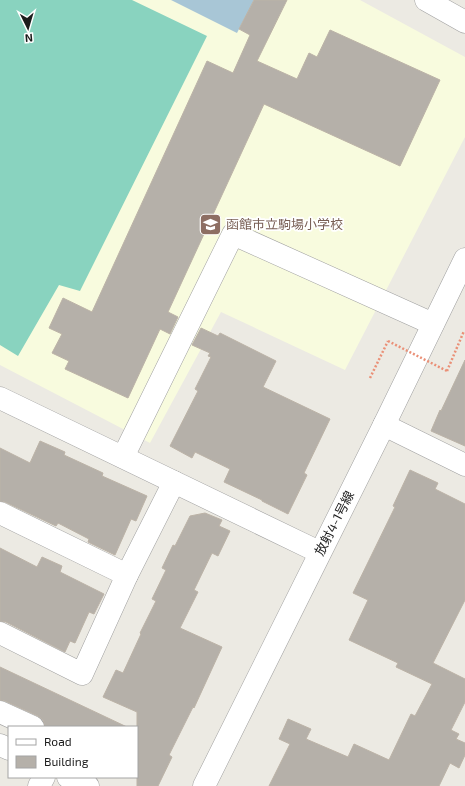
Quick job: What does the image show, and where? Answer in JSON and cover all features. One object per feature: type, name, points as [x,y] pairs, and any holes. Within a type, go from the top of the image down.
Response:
[{"type":"street","points":[[426,0],[465,22]]},
{"type":"street","points":[[123,458],[232,234],[433,324]]},
{"type":"street","name":"放射4-1号線","points":[[204,786],[465,259]]},
{"type":"street","points":[[0,398],[319,552]]},
{"type":"street","points":[[384,425],[465,465]]},
{"type":"street","points":[[0,634],[82,674],[128,575],[174,482]]},
{"type":"street","points":[[0,514],[128,575]]},
{"type":"street","points":[[0,712],[31,726]]},
{"type":"street","points":[[70,778],[88,786]]},
{"type":"path","points":[[370,378],[388,341],[447,371],[464,331]]},
{"type":"shaded area","name":"函館市立駒場小学校","points":[[0,0],[360,0],[465,57],[465,137],[345,370],[221,312],[150,443],[0,365]]},
{"type":"green space","points":[[0,0],[132,0],[207,36],[80,291],[59,285],[18,356],[0,345]]},
{"type":"water","points":[[171,0],[254,0],[237,33]]},
{"type":"building","points":[[254,0],[287,0],[257,61],[297,79],[309,53],[317,57],[330,30],[440,80],[400,166],[264,104],[168,312],[178,317],[170,334],[160,329],[128,398],[65,369],[69,361],[52,353],[62,334],[49,328],[63,298],[92,312],[207,61],[233,73],[250,35],[239,29]]},
{"type":"building","points":[[201,328],[218,336],[220,333],[276,361],[263,387],[330,419],[304,473],[307,475],[288,514],[224,482],[230,469],[195,452],[192,458],[170,446],[198,391],[195,389],[211,357],[208,356],[210,353],[192,345]]},
{"type":"building","points":[[465,360],[465,446],[431,431]]},
{"type":"building","points":[[40,441],[65,452],[64,455],[103,473],[102,476],[147,496],[136,521],[131,519],[115,555],[88,542],[89,539],[58,523],[56,526],[0,501],[0,448],[30,463]]},
{"type":"building","points":[[410,470],[438,483],[435,489],[465,504],[465,600],[433,663],[465,679],[465,702],[451,730],[459,734],[456,739],[465,743],[465,755],[459,768],[450,763],[439,786],[269,786],[290,744],[279,739],[288,719],[311,729],[306,739],[348,757],[354,744],[389,760],[411,714],[415,716],[432,684],[396,667],[398,663],[349,640],[368,600],[353,593],[395,507],[393,506]]},
{"type":"building","points":[[205,513],[222,520],[219,526],[230,531],[218,556],[212,553],[194,590],[198,592],[180,628],[222,647],[194,708],[193,707],[169,755],[172,757],[158,786],[137,786],[137,712],[103,697],[116,670],[123,673],[141,634],[140,633],[156,601],[152,599],[166,570],[162,568],[173,545],[175,546],[190,516]]},
{"type":"building","points":[[0,548],[37,567],[42,557],[62,566],[60,572],[104,594],[94,614],[89,612],[75,643],[70,641],[65,652],[6,622],[0,621]]},
{"type":"building","points":[[0,667],[125,726],[45,726],[43,720],[38,716],[0,700]]},
{"type":"place","name":"函館市立駒場小学校","points":[[210,224]]}]
